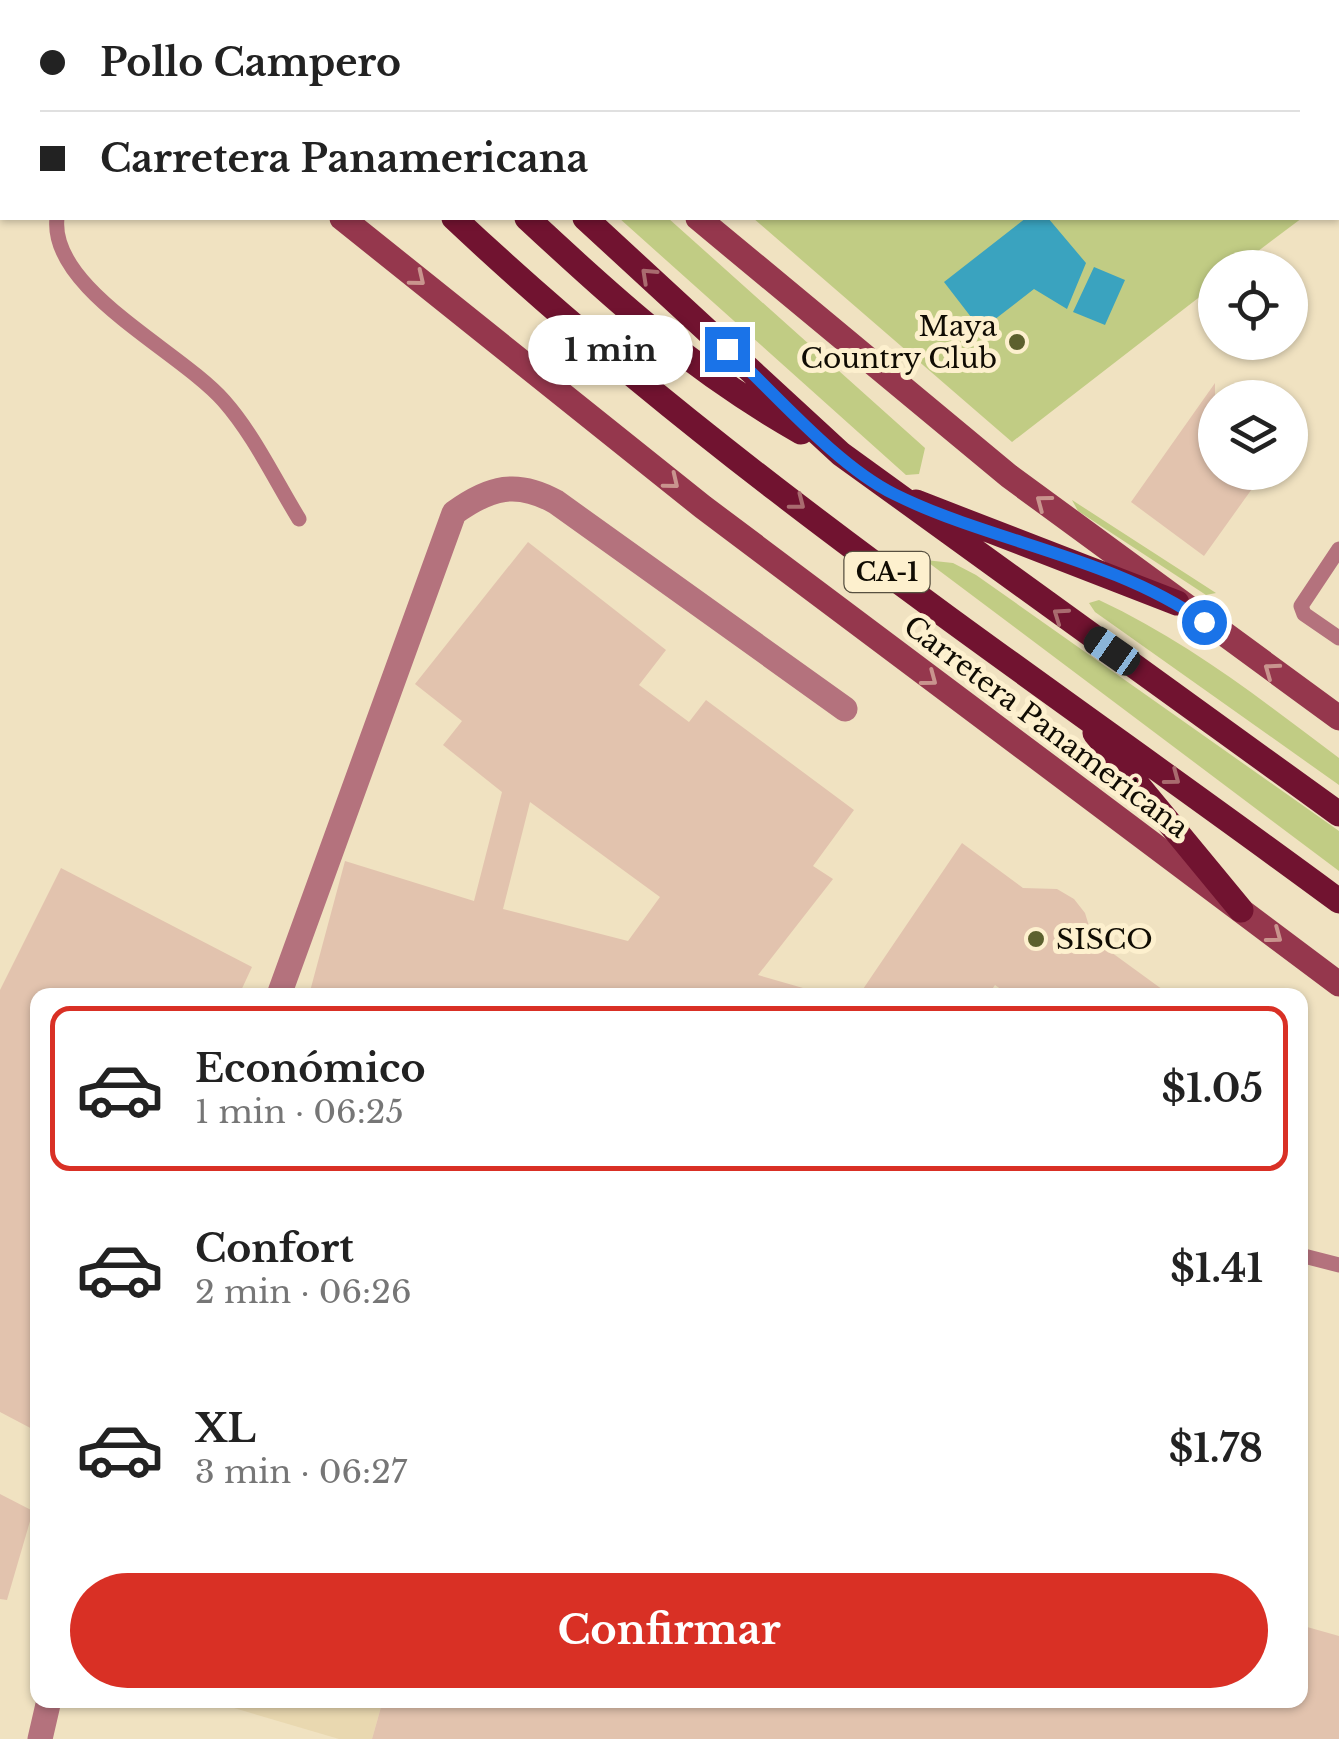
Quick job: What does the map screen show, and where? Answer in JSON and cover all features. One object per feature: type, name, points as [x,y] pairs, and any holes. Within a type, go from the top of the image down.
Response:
[{"type":"main road","name":"Carretera Panamericana","points":[[456,220],[687,418],[896,579],[1339,901]]},
{"type":"main road","points":[[529,220],[638,322],[735,395],[840,454]]},
{"type":"main road","name":"CA-1","points":[[587,220],[840,454],[1339,814]]},
{"type":"main road","points":[[892,493],[1177,603]]},
{"type":"main road","points":[[1070,702],[1241,910]]},
{"type":"street","name":"Carretera Panamericana","points":[[345,220],[704,507],[1339,984]]},
{"type":"street","points":[[700,220],[1009,476],[1177,603],[1339,718]]},
{"type":"street","points":[[282,988],[454,513],[479,495],[533,489],[556,502],[845,709]]},
{"type":"street","points":[[40,1739],[47,1708]]},
{"type":"lane","points":[[57,220],[62,252],[76,274],[98,299],[170,351],[223,400],[299,519]]},
{"type":"lane","points":[[1339,550],[1301,606],[1304,614],[1339,638]]},
{"type":"lane","points":[[1308,1258],[1339,1266]]},
{"type":"shaded area","points":[[234,1708],[381,1708],[372,1739],[339,1739]]},
{"type":"green space","points":[[621,220],[670,220],[925,448],[919,474],[906,475]]},
{"type":"green space","name":"Maya Country Club","points":[[755,220],[1299,220],[1260,250],[1198,250],[1198,298],[1012,442]]},
{"type":"green space","points":[[1072,500],[1216,593],[1206,595],[1078,511]]},
{"type":"green space","points":[[925,560],[953,563],[976,575],[1339,831],[1339,871]]},
{"type":"green space","points":[[1099,600],[1193,653],[1339,758],[1339,785],[1095,612],[1089,603]]},
{"type":"water","points":[[1023,220],[1050,220],[1086,263],[1067,309],[1034,289],[981,330],[944,282]]},
{"type":"water","points":[[1094,267],[1125,280],[1105,325],[1073,312]]},
{"type":"building","points":[[1198,407],[1198,490],[1251,490],[1204,556],[1131,502]]},
{"type":"building","points":[[528,542],[666,650],[639,685],[689,722],[706,700],[854,810],[813,866],[833,879],[758,975],[803,988],[311,988],[345,861],[474,901],[502,792],[443,745],[462,721],[415,684]],"holes":[[[530,802],[660,897],[628,941],[503,909]]]},
{"type":"building","points":[[962,843],[1023,888],[1057,889],[1074,899],[1085,913],[1093,939],[1160,988],[995,985],[864,988]]},
{"type":"building","points":[[61,868],[252,967],[242,988],[30,988],[30,1428],[0,1412],[0,990]]},
{"type":"building","points":[[0,1494],[30,1509],[30,1521],[7,1600],[0,1599]]},
{"type":"building","points":[[1308,1627],[1339,1636],[1339,1739],[372,1739],[381,1708],[1308,1708]]},
{"type":"place","name":"Maya Country Club","points":[[1017,342]]},
{"type":"place","name":"SISCO","points":[[1036,939]]},
{"type":"route","points":[[727,349],[840,454],[892,493],[1123,580],[1177,603],[1204,622]]}]
